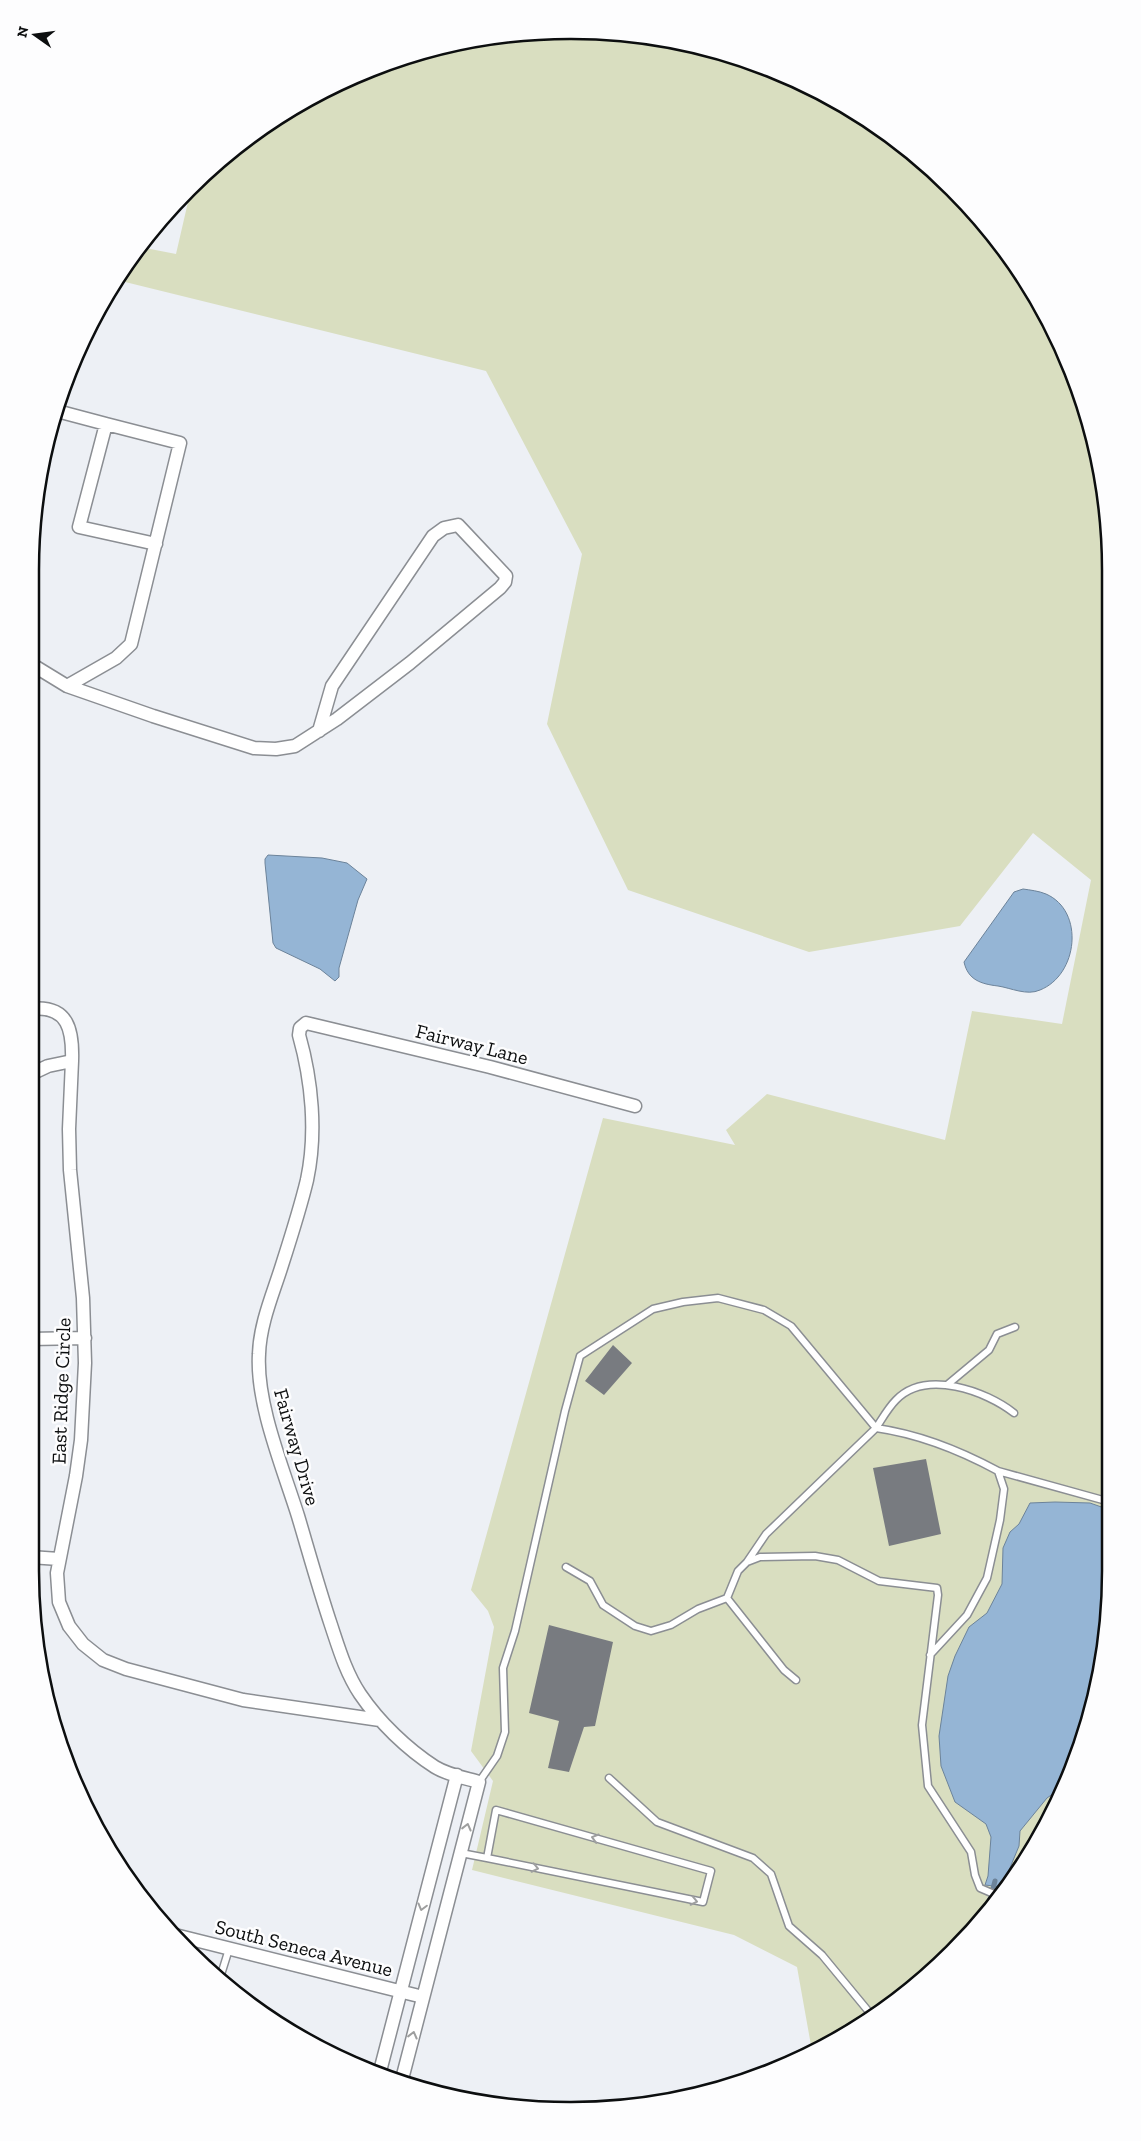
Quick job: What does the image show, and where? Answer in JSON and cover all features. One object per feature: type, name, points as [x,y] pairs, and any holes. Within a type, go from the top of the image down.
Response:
[{"type":"street","points":[[63,413],[180,443],[132,644],[116,658],[67,686]]},
{"type":"street","points":[[106,424],[79,527],[156,544]]},
{"type":"street","points":[[39,669],[67,686],[254,748],[276,750],[295,746],[318,731],[410,663],[505,582],[506,576],[458,525],[444,528],[433,536],[332,686],[318,731]]},
{"type":"street","name":"East Ridge Circle","points":[[39,1009],[50,1010],[65,1021],[71,1030],[73,1039],[69,1129],[70,1170],[85,1338],[81,1440],[71,1507],[59,1559],[57,1589],[69,1626],[83,1644],[103,1660],[126,1669],[243,1700],[380,1720]]},
{"type":"street","name":"Fairway Lane","points":[[301,1026],[306,1023],[635,1106]]},
{"type":"street","name":"Fairway Drive","points":[[301,1026],[299,1035],[309,1079],[312,1116],[311,1154],[307,1180],[291,1238],[262,1328],[258,1354],[261,1391],[340,1654],[356,1688],[380,1720],[406,1744],[436,1768],[457,1776]]},
{"type":"street","points":[[39,1070],[48,1066],[72,1062]]},
{"type":"street","points":[[39,1339],[85,1338]]},
{"type":"street","points":[[39,1558],[59,1559]]},
{"type":"street","points":[[381,2067],[457,1776],[479,1782],[403,2075]]},
{"type":"street","points":[[427,1888],[450,1894]]},
{"type":"street","name":"South Seneca Avenue","points":[[186,1938],[424,1997]]},
{"type":"lane","points":[[479,1782],[497,1756],[505,1732],[504,1668],[515,1631],[565,1411],[580,1356],[653,1309],[683,1302],[718,1298],[764,1310],[791,1326],[876,1428],[891,1430],[964,1453],[998,1471],[1102,1500]]},
{"type":"lane","points":[[947,1385],[989,1350],[997,1334],[1015,1327]]},
{"type":"lane","points":[[566,1567],[590,1581],[603,1604],[635,1626],[651,1631],[671,1625],[698,1609],[727,1598],[738,1571],[747,1562],[766,1534],[876,1428],[896,1399],[911,1390],[930,1385],[947,1385],[990,1397],[1014,1413]]},
{"type":"lane","points":[[930,1655],[967,1615],[987,1578],[1000,1520],[1004,1490],[998,1471]]},
{"type":"lane","points":[[747,1562],[760,1557],[815,1556],[838,1560],[879,1581],[937,1588],[938,1595],[922,1725],[928,1786],[971,1852],[975,1875],[980,1888],[993,1893]]},
{"type":"lane","points":[[727,1598],[784,1670],[796,1680]]},
{"type":"lane","points":[[609,1778],[657,1822],[752,1858],[771,1874],[789,1926],[822,1955],[868,2011]]},
{"type":"lane","points":[[460,1853],[703,1902],[711,1871],[496,1810],[487,1858]]},
{"type":"lane","points":[[222,1972],[229,1949]]},
{"type":"green space","points":[[570,39],[640,43],[708,57],[774,79],[806,94],[866,128],[921,171],[947,194],[970,220],[1013,275],[1047,335],[1062,367],[1074,400],[1084,433],[1098,501],[1102,570],[1102,1570],[1098,1640],[1084,1708],[1062,1774],[1047,1806],[1013,1866],[947,1947],[921,1970],[866,2013],[811,2044],[797,1967],[734,1935],[472,1870],[493,1781],[471,1751],[494,1627],[488,1611],[471,1590],[603,1118],[735,1145],[726,1130],[767,1094],[945,1140],[972,1011],[1062,1024],[1091,880],[1033,833],[960,926],[809,952],[628,890],[547,724],[582,554],[486,371],[124,282],[148,249],[176,254],[188,200],[194,194],[275,128],[335,94],[367,79],[433,57],[501,43]]},
{"type":"water","points":[[268,855],[322,858],[347,863],[367,879],[358,900],[339,968],[339,977],[335,981],[320,969],[276,948],[273,943],[265,863]]},
{"type":"water","points":[[1023,889],[1046,894],[1058,902],[1067,914],[1071,928],[1072,943],[1069,958],[1062,971],[1053,982],[1035,992],[1019,991],[976,980],[969,973],[964,962],[1014,892]]},
{"type":"water","points":[[1030,1503],[1090,1503],[1102,1507],[1101,1605],[1098,1640],[1092,1674],[1084,1708],[1062,1774],[1053,1794],[1047,1798],[1020,1831],[1019,1846],[1008,1873],[998,1886],[985,1885],[988,1876],[991,1837],[986,1824],[955,1802],[941,1766],[939,1736],[948,1676],[955,1656],[969,1627],[987,1613],[1002,1584],[1003,1548],[1010,1532],[1019,1524]]},
{"type":"building","points":[[613,1345],[632,1363],[604,1395],[585,1381]]},
{"type":"building","points":[[926,1459],[941,1534],[889,1546],[873,1468]]},
{"type":"building","points":[[549,1625],[613,1642],[595,1726],[584,1727],[569,1772],[548,1768],[559,1721],[529,1713]]},
{"type":"waterway","points":[[991,1895],[995,1881]]}]
